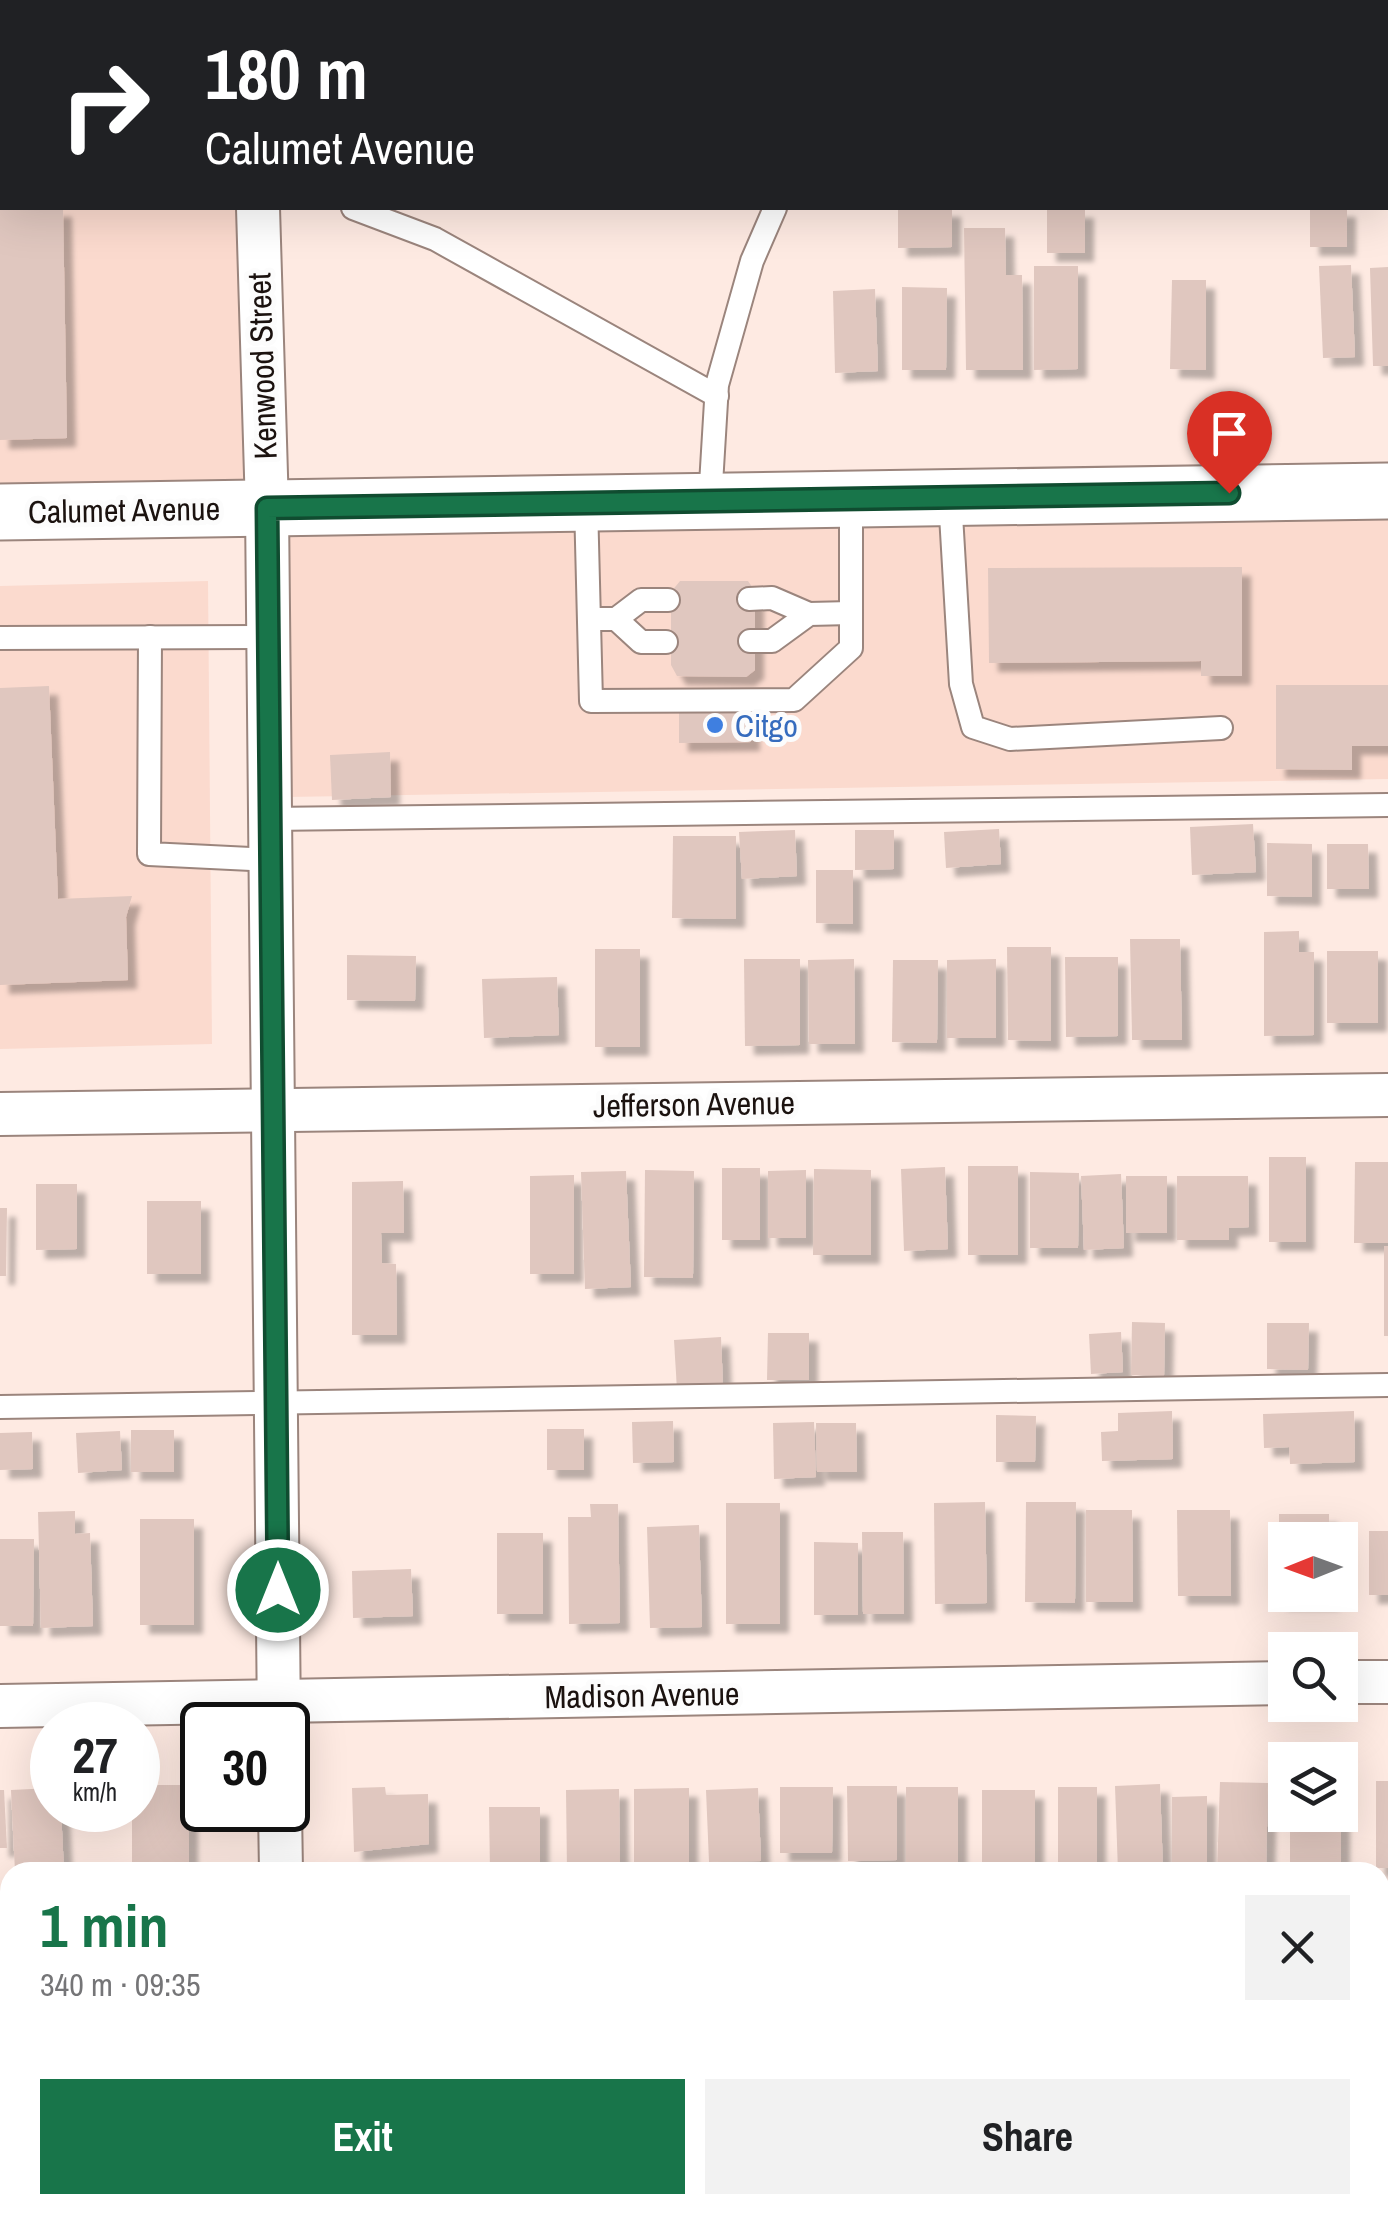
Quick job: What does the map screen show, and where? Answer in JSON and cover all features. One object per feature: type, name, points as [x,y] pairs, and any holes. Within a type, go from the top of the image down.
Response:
[{"type":"main road","name":"Calumet Avenue","points":[[0,512],[1388,491]]},
{"type":"street","name":"Kenwood Street","points":[[258,210],[267,508],[279,1702]]},
{"type":"street","name":"Jefferson Avenue","points":[[0,1114],[1388,1094]]},
{"type":"street","points":[[1358,1682],[1388,1682]]},
{"type":"street","name":"Madison Avenue","points":[[310,1712],[1268,1684]]},
{"type":"street","name":"Madison Avenue","points":[[0,1706],[180,1711]]},
{"type":"street","points":[[280,1832],[281,1862]]},
{"type":"lane","points":[[357,210],[436,239],[717,396]]},
{"type":"lane","points":[[710,501],[717,396],[752,262],[774,210]]},
{"type":"lane","points":[[950,498],[961,684],[973,727],[1010,739],[1221,728]]},
{"type":"lane","points":[[586,503],[591,701],[794,700],[852,648],[852,499]]},
{"type":"lane","points":[[749,598],[772,598],[809,614],[852,612]]},
{"type":"lane","points":[[589,619],[616,619],[641,600],[668,600]]},
{"type":"lane","points":[[750,641],[772,641],[809,614]]},
{"type":"lane","points":[[616,619],[640,642],[666,642]]},
{"type":"lane","points":[[0,638],[268,636]]},
{"type":"lane","points":[[150,637],[149,854],[270,840],[1388,805]]},
{"type":"lane","points":[[0,1407],[1388,1385]]},
{"type":"shaded area","points":[[0,210],[243,210],[254,496],[0,499]]},
{"type":"shaded area","points":[[1388,497],[1388,779],[288,797],[280,517]]},
{"type":"shaded area","points":[[208,581],[212,1044],[0,1049],[0,586]]},
{"type":"building","points":[[0,210],[63,210],[67,438],[0,440]]},
{"type":"building","points":[[898,210],[952,210],[952,247],[898,248]]},
{"type":"building","points":[[1047,210],[1085,210],[1085,253],[1047,253]]},
{"type":"building","points":[[1310,210],[1347,210],[1347,247],[1310,247]]},
{"type":"building","points":[[964,228],[1005,228],[1006,275],[1022,275],[1023,370],[966,370]]},
{"type":"building","points":[[1351,265],[1355,357],[1323,358],[1319,266]]},
{"type":"building","points":[[1034,266],[1078,266],[1078,369],[1034,370]]},
{"type":"building","points":[[1388,267],[1388,366],[1373,366],[1370,268]]},
{"type":"building","points":[[1172,280],[1206,280],[1206,370],[1170,369]]},
{"type":"building","points":[[902,287],[947,288],[946,370],[902,370]]},
{"type":"building","points":[[875,289],[878,371],[835,373],[833,291]]},
{"type":"building","points":[[1242,567],[1242,676],[1201,676],[1201,661],[989,663],[988,568]]},
{"type":"building","name":"Citgo","points":[[680,581],[748,581],[755,591],[755,670],[746,677],[677,676],[671,665],[671,592]]},
{"type":"building","points":[[1276,685],[1388,685],[1388,746],[1352,746],[1352,770],[1276,769]]},
{"type":"building","points":[[49,686],[58,899],[132,896],[126,917],[128,980],[0,985],[0,688]]},
{"type":"building","name":"Citgo","points":[[750,708],[751,742],[679,743],[679,709]]},
{"type":"building","points":[[390,752],[391,797],[332,800],[330,755]]},
{"type":"building","points":[[1253,824],[1256,872],[1192,875],[1190,827]]},
{"type":"building","points":[[999,829],[1001,864],[946,868],[944,832]]},
{"type":"building","points":[[795,830],[797,876],[742,879],[739,832]]},
{"type":"building","points":[[855,830],[894,830],[894,869],[855,870]]},
{"type":"building","points":[[673,836],[736,836],[736,919],[672,918]]},
{"type":"building","points":[[1267,843],[1312,844],[1312,897],[1267,896]]},
{"type":"building","points":[[1327,844],[1368,844],[1369,889],[1327,889]]},
{"type":"building","points":[[816,870],[853,870],[853,924],[816,923]]},
{"type":"building","points":[[1299,931],[1299,952],[1314,952],[1314,1035],[1264,1036],[1264,932]]},
{"type":"building","points":[[1130,939],[1180,939],[1182,1040],[1132,1040]]},
{"type":"building","points":[[1007,947],[1051,947],[1051,1041],[1008,1040]]},
{"type":"building","points":[[595,949],[640,949],[640,1047],[595,1047]]},
{"type":"building","points":[[1327,951],[1378,951],[1378,1023],[1327,1023]]},
{"type":"building","points":[[347,955],[416,956],[415,1001],[347,1000]]},
{"type":"building","points":[[1065,957],[1118,957],[1118,1036],[1066,1037]]},
{"type":"building","points":[[744,959],[800,959],[800,1045],[745,1046]]},
{"type":"building","points":[[854,959],[855,1044],[809,1044],[808,960]]},
{"type":"building","points":[[996,959],[996,1038],[947,1038],[947,960]]},
{"type":"building","points":[[893,960],[938,960],[937,1043],[892,1042]]},
{"type":"building","points":[[557,977],[559,1035],[484,1038],[482,979]]},
{"type":"building","points":[[1269,1157],[1306,1157],[1306,1242],[1269,1242]]},
{"type":"building","points":[[1355,1162],[1388,1162],[1388,1243],[1354,1243]]},
{"type":"building","points":[[968,1166],[1018,1166],[1018,1255],[968,1255]]},
{"type":"building","points":[[945,1167],[948,1249],[904,1251],[901,1169]]},
{"type":"building","points":[[722,1168],[760,1168],[760,1240],[722,1240]]},
{"type":"building","points":[[814,1169],[871,1170],[871,1255],[813,1255]]},
{"type":"building","points":[[645,1170],[694,1171],[693,1278],[644,1277]]},
{"type":"building","points":[[806,1170],[806,1238],[768,1238],[768,1171]]},
{"type":"building","points":[[626,1171],[631,1287],[585,1289],[581,1172]]},
{"type":"building","points":[[1030,1172],[1079,1173],[1078,1248],[1030,1248]]},
{"type":"building","points":[[1121,1174],[1124,1248],[1084,1250],[1081,1176]]},
{"type":"building","points":[[574,1175],[574,1274],[530,1274],[530,1176]]},
{"type":"building","points":[[1126,1176],[1167,1176],[1167,1233],[1126,1233]]},
{"type":"building","points":[[1177,1176],[1248,1176],[1249,1227],[1229,1228],[1229,1240],[1177,1240]]},
{"type":"building","points":[[403,1181],[404,1233],[381,1233],[382,1263],[396,1264],[397,1335],[352,1335],[352,1182]]},
{"type":"building","points":[[36,1184],[77,1184],[77,1249],[36,1250]]},
{"type":"building","points":[[147,1201],[201,1201],[201,1274],[147,1274]]},
{"type":"building","points":[[0,1208],[7,1208],[6,1276],[0,1276]]},
{"type":"building","points":[[1384,1246],[1388,1246],[1388,1336],[1384,1336]]},
{"type":"building","points":[[1132,1322],[1165,1323],[1164,1376],[1131,1375]]},
{"type":"building","points":[[1267,1323],[1309,1323],[1308,1370],[1267,1369]]},
{"type":"building","points":[[1121,1332],[1123,1372],[1091,1374],[1089,1334]]},
{"type":"building","points":[[768,1333],[809,1333],[809,1380],[767,1380]]},
{"type":"building","points":[[721,1337],[723,1388],[677,1390],[674,1340]]},
{"type":"building","points":[[1172,1411],[1173,1459],[1102,1461],[1101,1432],[1118,1431],[1118,1413]]},
{"type":"building","points":[[1354,1411],[1355,1462],[1290,1464],[1289,1447],[1264,1448],[1263,1414]]},
{"type":"building","points":[[996,1415],[1036,1416],[1035,1462],[996,1462]]},
{"type":"building","points":[[673,1421],[674,1462],[633,1463],[632,1422]]},
{"type":"building","points":[[814,1422],[816,1477],[774,1479],[773,1423]]},
{"type":"building","points":[[816,1423],[856,1423],[857,1472],[817,1472]]},
{"type":"building","points":[[547,1429],[584,1429],[584,1470],[547,1470]]},
{"type":"building","points":[[131,1430],[174,1430],[174,1472],[131,1472]]},
{"type":"building","points":[[120,1431],[122,1470],[78,1473],[76,1433]]},
{"type":"building","points":[[32,1432],[33,1469],[0,1470],[0,1433]]},
{"type":"building","points":[[985,1502],[987,1603],[935,1604],[934,1503]]},
{"type":"building","points":[[1026,1502],[1076,1502],[1075,1603],[1025,1602]]},
{"type":"building","points":[[726,1503],[780,1503],[780,1624],[726,1624]]},
{"type":"building","points":[[590,1504],[618,1504],[620,1623],[569,1624],[568,1517],[591,1517]]},
{"type":"building","points":[[1086,1510],[1132,1510],[1133,1602],[1086,1602]]},
{"type":"building","points":[[1177,1510],[1230,1510],[1231,1596],[1178,1596]]},
{"type":"building","points":[[75,1511],[75,1534],[90,1533],[93,1626],[41,1628],[38,1512]]},
{"type":"building","points":[[1279,1514],[1329,1514],[1329,1522],[1279,1522]]},
{"type":"building","points":[[140,1519],[194,1519],[194,1625],[140,1625]]},
{"type":"building","points":[[699,1525],[702,1627],[650,1628],[647,1527]]},
{"type":"building","points":[[1369,1531],[1388,1531],[1388,1595],[1369,1595]]},
{"type":"building","points":[[862,1532],[903,1532],[904,1614],[863,1614]]},
{"type":"building","points":[[497,1533],[543,1533],[543,1614],[497,1614]]},
{"type":"building","points":[[0,1539],[34,1539],[33,1626],[0,1626]]},
{"type":"building","points":[[814,1542],[858,1543],[858,1615],[814,1615]]},
{"type":"building","points":[[411,1569],[413,1616],[353,1618],[352,1571]]},
{"type":"building","points":[[1376,1781],[1388,1781],[1388,1862],[1376,1862]]},
{"type":"building","points":[[1220,1782],[1268,1783],[1266,1862],[1217,1862]]},
{"type":"building","points":[[1160,1784],[1163,1862],[1118,1862],[1115,1786]]},
{"type":"building","points":[[160,1785],[180,1785],[180,1832],[189,1832],[189,1862],[132,1862],[132,1832],[160,1832]]},
{"type":"building","points":[[847,1786],[897,1786],[897,1860],[848,1861]]},
{"type":"building","points":[[385,1787],[386,1795],[428,1794],[429,1844],[354,1852],[352,1788]]},
{"type":"building","points":[[780,1787],[833,1787],[832,1853],[780,1853]]},
{"type":"building","points":[[906,1787],[958,1787],[958,1862],[906,1862]]},
{"type":"building","points":[[1058,1787],[1097,1787],[1097,1862],[1058,1862]]},
{"type":"building","points":[[689,1788],[689,1862],[634,1862],[634,1789]]},
{"type":"building","points":[[758,1788],[761,1861],[709,1862],[706,1790]]},
{"type":"building","points":[[30,1789],[30,1832],[62,1832],[64,1862],[15,1862],[11,1790]]},
{"type":"building","points":[[619,1789],[620,1862],[567,1862],[566,1790]]},
{"type":"building","points":[[0,1790],[4,1790],[7,1848],[0,1848]]},
{"type":"building","points":[[982,1790],[1035,1790],[1035,1862],[982,1862]]},
{"type":"building","points":[[1207,1796],[1207,1862],[1172,1862],[1172,1797]]},
{"type":"building","points":[[489,1807],[540,1807],[540,1862],[490,1862]]},
{"type":"building","points":[[1290,1832],[1341,1832],[1341,1862],[1290,1862]]},
{"type":"place","name":"Citgo","points":[[715,725]]},
{"type":"route","points":[[278,1590],[267,508],[1229,493]]}]
